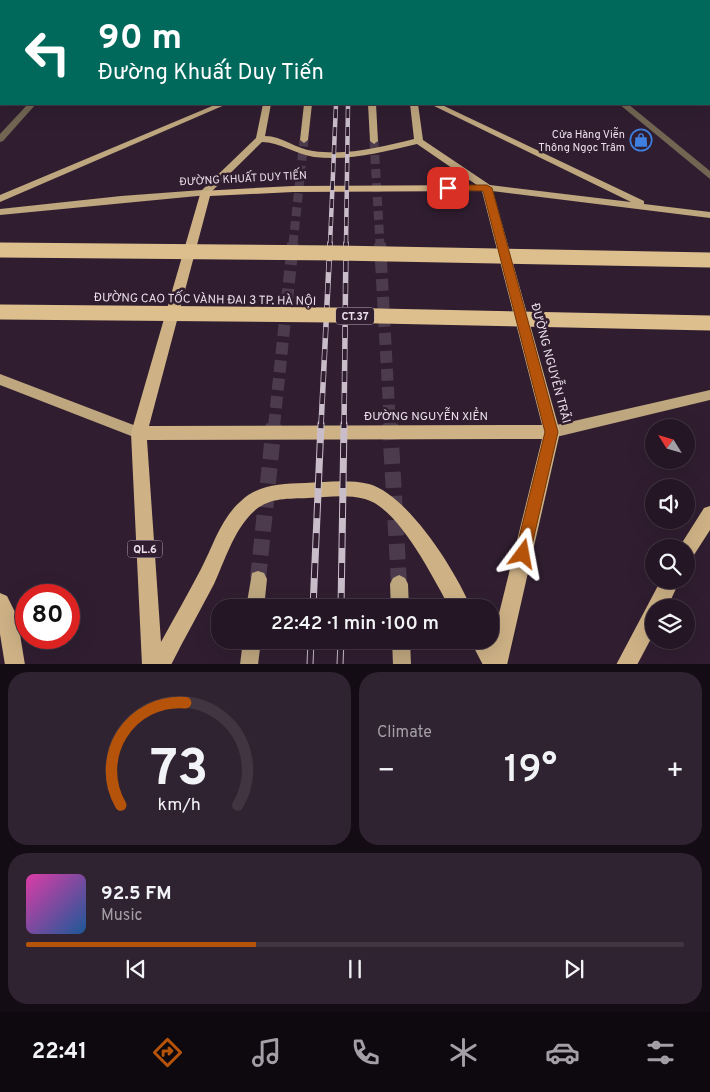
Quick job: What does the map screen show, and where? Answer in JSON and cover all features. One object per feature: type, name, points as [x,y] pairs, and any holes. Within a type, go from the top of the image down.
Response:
[{"type":"highway","name":"ĐƯỜNG KHUẤT DUY TIẾN","points":[[205,193],[293,189],[487,188]]},
{"type":"highway","name":"ĐƯỜNG NGUYỄN TRÃI","points":[[487,188],[552,432],[496,664]]},
{"type":"highway","points":[[138,433],[205,193]]},
{"type":"highway","points":[[0,250],[337,253],[710,260]]},
{"type":"highway","name":"ĐƯỜNG CAO TỐC VÀNH ĐAI 3 TP. HÀ NỘI","points":[[0,312],[710,323]]},
{"type":"highway","name":"ĐƯỜNG NGUYỄN XIỂN","points":[[138,433],[552,432]]},
{"type":"highway","name":"QL.6","points":[[138,433],[152,664]]},
{"type":"highway","points":[[160,664],[212,566],[225,537],[250,504],[268,493],[353,490],[367,492],[382,498],[397,510],[415,533],[455,599]]},
{"type":"highway","points":[[694,539],[710,514]]},
{"type":"highway","points":[[0,603],[7,616],[15,664]]},
{"type":"highway","points":[[626,664],[645,629]]},
{"type":"highway","points":[[486,649],[496,664]]},
{"type":"main road","points":[[0,199],[221,105]]},
{"type":"main road","points":[[205,193],[260,139],[267,105]]},
{"type":"main road","points":[[304,140],[308,105]]},
{"type":"main road","points":[[372,105],[374,141]]},
{"type":"main road","points":[[414,105],[419,141]]},
{"type":"main road","points":[[436,105],[649,207]]},
{"type":"main road","points":[[260,139],[272,140],[294,149],[323,155],[359,155],[419,141],[487,188],[710,215]]},
{"type":"main road","name":"ĐƯỜNG KHUẤT DUY TIẾN","points":[[0,212],[122,199],[205,193]]},
{"type":"main road","points":[[0,378],[138,433]]},
{"type":"main road","name":"ĐƯỜNG NGUYỄN XIỂN","points":[[552,432],[710,395]]},
{"type":"main road","points":[[257,599],[258,579]]},
{"type":"main road","points":[[399,584],[400,599]]},
{"type":"main road","points":[[249,664],[251,649]]},
{"type":"main road","points":[[401,649],[402,664]]},
{"type":"lane","points":[[0,138],[31,105]]},
{"type":"lane","points":[[624,105],[710,176]]},
{"type":"tunnel","points":[[293,244],[304,140]]},
{"type":"tunnel","points":[[374,141],[380,244]]},
{"type":"tunnel","points":[[274,426],[293,243]]},
{"type":"tunnel","points":[[380,243],[390,426]]},
{"type":"tunnel","points":[[258,579],[274,424]]},
{"type":"tunnel","points":[[390,424],[399,584]]},
{"type":"railway","points":[[330,244],[336,105]]},
{"type":"railway","points":[[346,244],[348,105]]},
{"type":"railway","points":[[321,426],[330,243]]},
{"type":"railway","points":[[344,426],[346,243]]},
{"type":"railway","points":[[313,599],[321,424]]},
{"type":"railway","points":[[341,599],[344,424]]},
{"type":"railway","points":[[310,664],[311,649]]},
{"type":"railway","points":[[340,664],[341,649]]},
{"type":"place","name":"Cửa Hàng Viễn Thông Ngọc Trâm","points":[[641,140]]},
{"type":"route","points":[[448,188],[487,188],[552,432],[523,554]]}]
